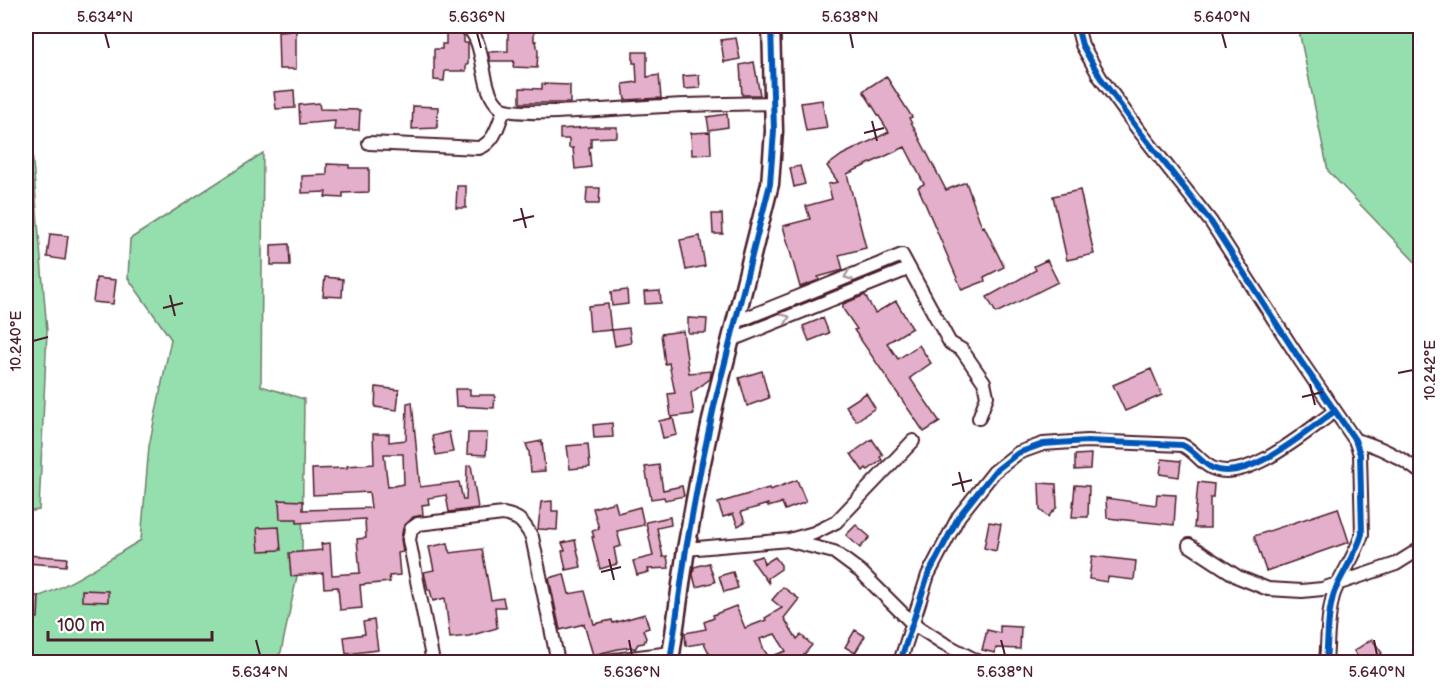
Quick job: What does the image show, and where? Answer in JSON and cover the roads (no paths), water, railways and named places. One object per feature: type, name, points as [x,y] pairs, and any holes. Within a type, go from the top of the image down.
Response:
[{"type":"street","points":[[598,663],[670,658],[686,549],[715,402],[770,184],[774,103],[771,26]]},
{"type":"street","points":[[1077,26],[1082,45],[1100,77],[1211,222],[1355,440],[1360,454],[1362,534],[1331,604],[1326,663]]},
{"type":"street","points":[[471,27],[491,96],[504,110],[575,111],[774,103]]},
{"type":"street","points":[[369,143],[479,148],[488,145],[494,137],[504,110]]},
{"type":"street","points":[[736,322],[901,255],[950,343],[962,350],[984,382],[987,396],[979,418]]},
{"type":"street","points":[[731,340],[908,269]]},
{"type":"street","points":[[900,663],[928,576],[959,516],[994,472],[1018,453],[1043,444],[1087,441],[1182,445],[1190,448],[1210,467],[1219,470],[1238,470],[1274,455],[1335,411]]},
{"type":"street","points":[[1355,440],[1378,445],[1420,472]]},
{"type":"street","points":[[686,549],[789,540],[814,533],[836,522],[913,441]]},
{"type":"street","points":[[433,663],[409,540],[411,529],[418,524],[503,514],[514,516],[524,523],[532,537],[558,663]]},
{"type":"street","points":[[789,540],[834,552],[861,572],[912,622],[979,663]]},
{"type":"street","points":[[1189,545],[1238,577],[1268,589],[1302,591],[1322,589],[1340,581],[1396,564],[1420,549]]}]
